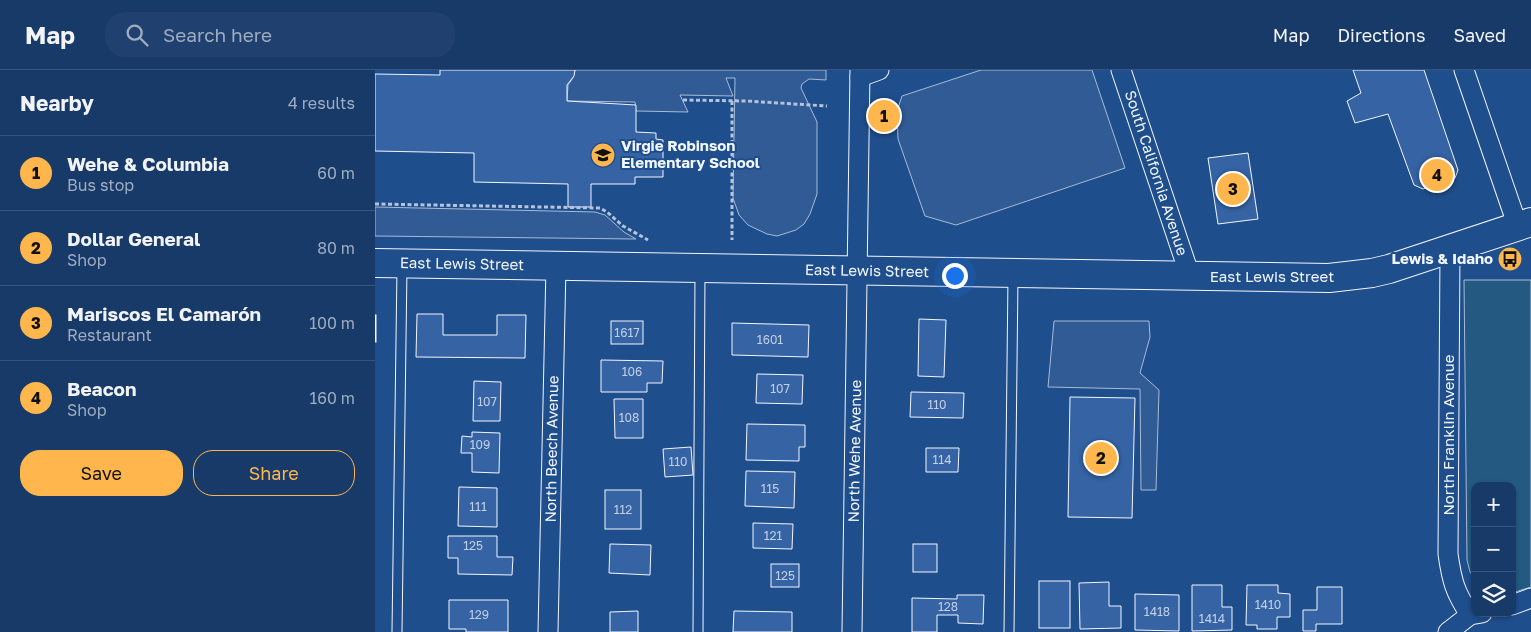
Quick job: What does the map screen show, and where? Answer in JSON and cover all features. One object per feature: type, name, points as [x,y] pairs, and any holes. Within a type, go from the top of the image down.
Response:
[{"type":"main road","name":"East Lewis Street","points":[[375,263],[1329,278],[1353,276],[1389,269],[1524,224]]},
{"type":"street","points":[[860,73],[879,70]]},
{"type":"street","name":"South California Avenue","points":[[1121,70],[1190,276]]},
{"type":"street","points":[[1464,70],[1524,224]]},
{"type":"street","name":"North Wehe Avenue","points":[[852,632],[859,270],[860,73]]},
{"type":"street","name":"North Franklin Avenue","points":[[1449,250],[1448,554],[1455,590],[1471,608]]},
{"type":"street","name":"North Beech Avenue","points":[[548,632],[556,266]]},
{"type":"street","points":[[1516,604],[1531,598]]},
{"type":"street","points":[[1448,632],[1471,617]]},
{"type":"lane","points":[[397,632],[403,263]]},
{"type":"lane","points":[[698,632],[700,269]]},
{"type":"lane","points":[[1009,632],[1013,273]]},
{"type":"path","points":[[683,100],[827,106]]},
{"type":"path","points":[[731,101],[732,240]]},
{"type":"path","points":[[375,204],[600,208],[623,226],[648,240]]},
{"type":"shaded area","points":[[575,70],[826,70],[826,80],[809,79],[802,84],[801,88],[817,122],[817,194],[810,214],[804,224],[796,230],[777,236],[767,234],[748,225],[739,215],[733,198],[735,78],[726,78],[733,96],[680,95],[688,112],[636,111],[635,102],[567,101],[568,85],[573,78]]},
{"type":"shaded area","points":[[981,70],[1092,70],[1125,168],[956,225],[925,216],[898,139],[897,111],[902,96]]},
{"type":"shaded area","points":[[375,207],[595,212],[605,215],[624,232],[636,239],[375,236]]},
{"type":"shaded area","points":[[1464,280],[1531,280],[1531,587],[1516,592],[1516,482],[1471,482],[1471,573],[1467,560]]},
{"type":"shaded area","points":[[1054,321],[1149,321],[1150,337],[1140,373],[1159,390],[1156,490],[1141,490],[1140,389],[1048,387]]},
{"type":"building","points":[[440,70],[575,70],[574,76],[567,85],[567,101],[636,105],[636,132],[656,133],[656,139],[663,140],[663,177],[635,177],[635,184],[591,184],[591,207],[568,207],[568,184],[474,182],[474,153],[375,151],[375,74],[440,75]]},
{"type":"building","points":[[1353,70],[1424,70],[1458,170],[1455,178],[1423,189],[1414,185],[1388,114],[1355,123],[1347,101],[1361,93]]},
{"type":"building","points":[[1248,153],[1258,219],[1218,224],[1208,158]]},
{"type":"building","points":[[417,314],[443,314],[443,335],[497,335],[497,315],[526,315],[525,358],[416,357]]},
{"type":"building","points":[[376,315],[376,342],[375,342]]},
{"type":"building","points":[[919,319],[946,320],[944,377],[918,376]]},
{"type":"building","points":[[611,321],[643,321],[643,344],[611,344]]},
{"type":"building","points":[[732,323],[809,325],[808,357],[732,355]]},
{"type":"building","points":[[601,360],[663,361],[662,383],[647,383],[647,392],[601,392]]},
{"type":"building","points":[[757,374],[803,375],[802,404],[756,403]]},
{"type":"building","points":[[474,381],[501,382],[500,421],[473,421]]},
{"type":"building","points":[[911,392],[964,393],[963,418],[910,417]]},
{"type":"building","points":[[1070,397],[1135,398],[1132,518],[1068,517]]},
{"type":"building","points":[[614,399],[643,399],[643,438],[615,438]]},
{"type":"building","points":[[747,424],[805,425],[805,447],[799,447],[799,461],[746,460]]},
{"type":"building","points":[[472,432],[500,433],[499,473],[472,472],[472,453],[461,453],[462,436],[472,437]]},
{"type":"building","points":[[691,447],[693,475],[665,477],[663,449]]},
{"type":"building","points":[[926,448],[959,448],[958,472],[926,472]]},
{"type":"building","points":[[746,471],[795,472],[794,508],[745,506]]},
{"type":"building","points":[[459,487],[497,488],[497,527],[458,526]]},
{"type":"building","points":[[605,490],[641,490],[641,529],[605,529]]},
{"type":"building","points":[[753,523],[793,524],[792,549],[753,548]]},
{"type":"building","points":[[448,536],[497,536],[497,557],[513,557],[512,575],[458,574],[458,558],[448,558]]},
{"type":"building","points":[[610,544],[651,545],[650,575],[609,573]]},
{"type":"building","points":[[913,544],[937,544],[937,572],[913,572]]},
{"type":"building","points":[[771,564],[799,564],[799,587],[771,587]]},
{"type":"building","points":[[1039,581],[1070,581],[1070,628],[1039,628]]},
{"type":"building","points":[[1109,582],[1109,606],[1121,606],[1121,628],[1080,629],[1079,583]]},
{"type":"building","points":[[1192,585],[1222,585],[1222,607],[1232,607],[1232,630],[1192,631]]},
{"type":"building","points":[[1247,585],[1278,585],[1278,593],[1290,594],[1290,617],[1277,617],[1277,629],[1257,629],[1257,625],[1246,625]]},
{"type":"building","points":[[1317,587],[1342,587],[1342,624],[1316,624],[1316,631],[1303,631],[1303,610],[1317,610]]},
{"type":"building","points":[[1135,594],[1179,595],[1179,631],[1135,630]]},
{"type":"building","points":[[957,595],[984,595],[983,624],[958,623],[958,615],[937,615],[937,632],[912,632],[912,598],[957,599]]},
{"type":"building","points":[[449,600],[508,600],[508,632],[466,632],[466,629],[449,629]]},
{"type":"building","points":[[638,611],[638,632],[610,632],[610,612]]},
{"type":"building","points":[[734,611],[792,612],[792,632],[733,632]]},
{"type":"place","name":"Wehe & Columbia","points":[[884,116]]},
{"type":"place","name":"Virgie Robinson Elementary School","points":[[603,155]]},
{"type":"place","name":"Beacon","points":[[1437,175]]},
{"type":"place","name":"Mariscos El Camarón","points":[[1233,189]]},
{"type":"place","name":"Lewis & Idaho","points":[[1510,259]]},
{"type":"place","name":"Dollar General","points":[[1101,458]]}]
